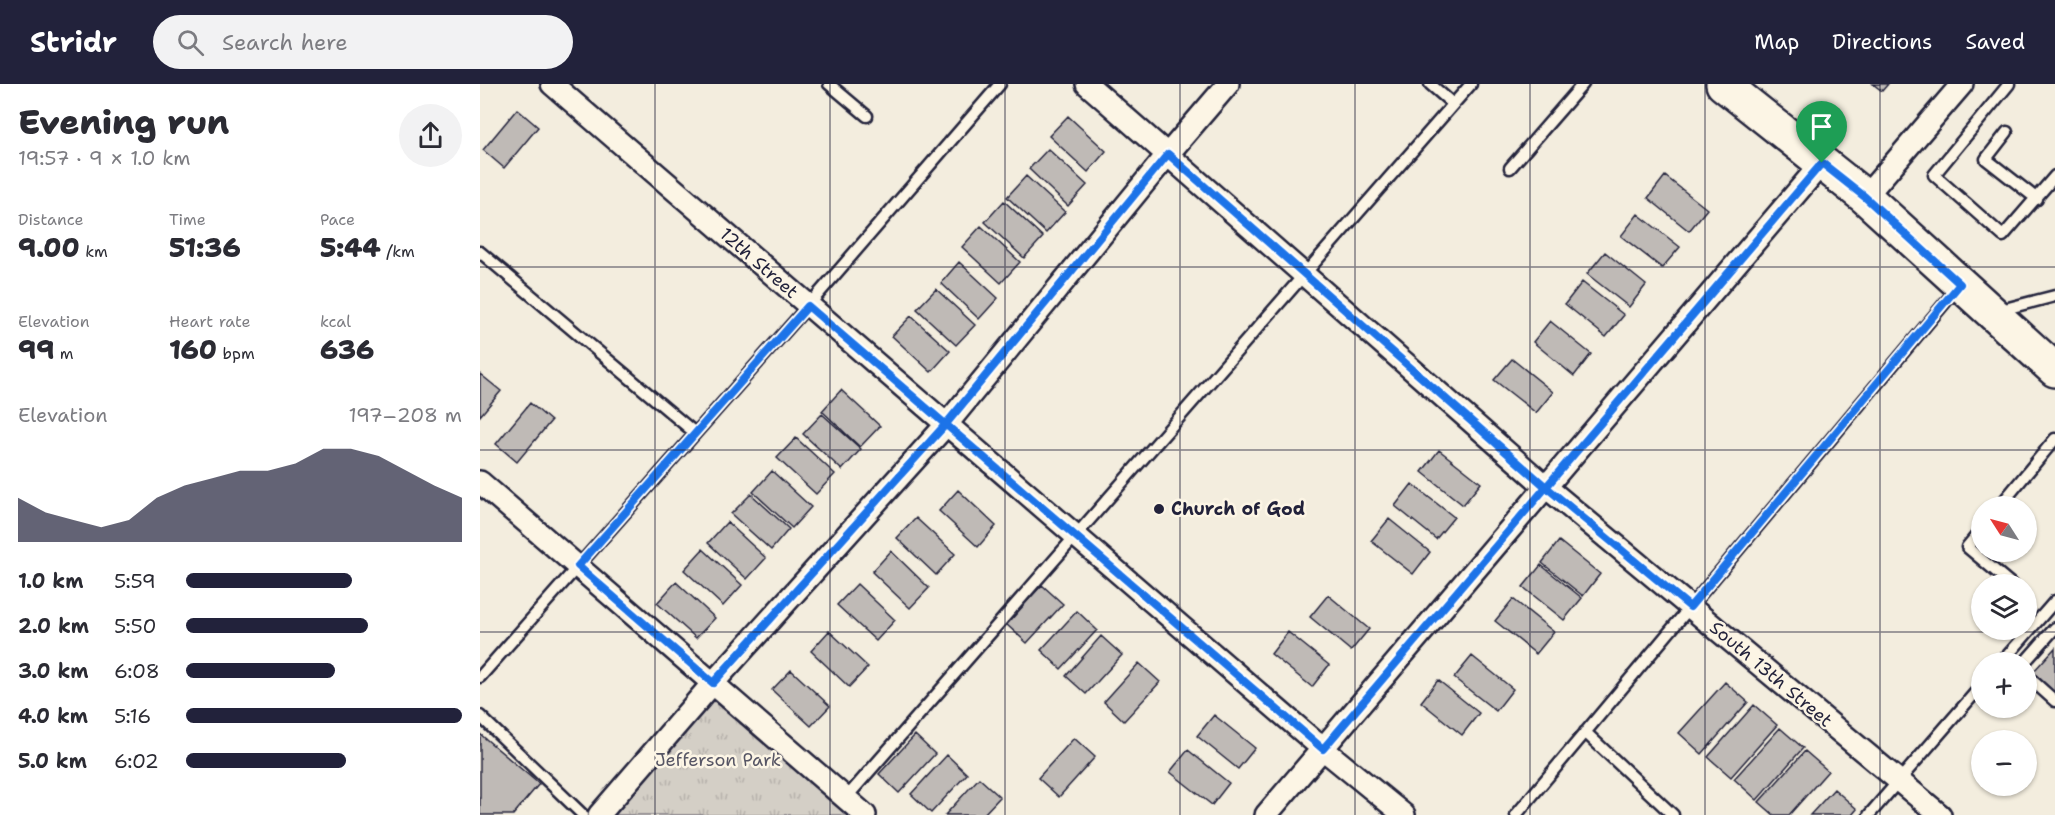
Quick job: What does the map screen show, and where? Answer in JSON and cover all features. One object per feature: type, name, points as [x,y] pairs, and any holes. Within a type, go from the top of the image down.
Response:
[{"type":"main road","points":[[1723,84],[1865,197],[1960,284],[2053,364]]},
{"type":"street","name":"12th Street","points":[[552,84],[1323,749],[1404,815]]},
{"type":"street","name":"South 13th Street","points":[[1087,84],[1546,487],[1940,815]]},
{"type":"street","points":[[599,815],[713,683],[946,424],[1228,84]]},
{"type":"street","points":[[1865,197],[1962,84]]},
{"type":"street","points":[[1266,815],[1822,163]]},
{"type":"street","points":[[480,482],[865,815]]},
{"type":"lane","points":[[829,84],[867,116]]},
{"type":"lane","points":[[480,677],[808,306],[1000,84]]},
{"type":"lane","points":[[1430,84],[1453,104]]},
{"type":"lane","points":[[846,798],[1471,84]]},
{"type":"lane","points":[[1510,168],[1584,84]]},
{"type":"lane","points":[[2008,84],[1934,175],[2003,236],[2055,176]]},
{"type":"lane","points":[[2007,132],[1986,159],[2037,199]]},
{"type":"lane","points":[[480,252],[695,433]]},
{"type":"lane","points":[[1516,815],[1960,284]]},
{"type":"lane","points":[[1992,312],[2055,296]]},
{"type":"lane","points":[[2009,496],[2051,451],[2055,439]]},
{"type":"lane","points":[[1985,562],[2000,574]]},
{"type":"lane","points":[[2011,652],[2055,601]]},
{"type":"lane","points":[[2034,652],[2055,628]]},
{"type":"lane","points":[[2037,685],[2055,701]]},
{"type":"lane","points":[[1869,815],[1971,699]]},
{"type":"lane","points":[[480,716],[583,815]]},
{"type":"lane","points":[[1585,732],[1673,815]]},
{"type":"green space","name":"Jefferson Park","points":[[713,683],[855,806],[847,815],[599,815]]},
{"type":"building","points":[[1873,84],[1888,84],[1882,91]]},
{"type":"building","points":[[517,109],[538,127],[504,168],[483,150]]},
{"type":"building","points":[[1068,116],[1106,151],[1088,172],[1049,136]]},
{"type":"building","points":[[1048,149],[1087,185],[1068,206],[1029,169]]},
{"type":"building","points":[[1026,176],[1065,212],[1046,233],[1007,197]]},
{"type":"building","points":[[1665,176],[1707,209],[1689,231],[1648,198]]},
{"type":"building","points":[[1004,201],[1043,237],[1024,258],[985,222]]},
{"type":"building","points":[[1638,214],[1680,247],[1662,268],[1621,236]]},
{"type":"building","points":[[981,226],[1020,262],[1001,283],[962,247]]},
{"type":"building","points":[[1605,252],[1646,285],[1629,307],[1587,274]]},
{"type":"building","points":[[959,262],[998,298],[979,319],[941,283]]},
{"type":"building","points":[[1582,282],[1624,315],[1606,337],[1565,304]]},
{"type":"building","points":[[936,289],[975,325],[956,345],[917,309]]},
{"type":"building","points":[[911,316],[950,351],[931,372],[892,336]]},
{"type":"building","points":[[1550,321],[1591,354],[1574,376],[1533,342]]},
{"type":"building","points":[[1512,359],[1553,392],[1536,413],[1494,380]]},
{"type":"building","points":[[480,374],[501,391],[480,416]]},
{"type":"building","points":[[841,390],[880,426],[860,447],[822,411]]},
{"type":"building","points":[[530,403],[551,421],[517,462],[496,444]]},
{"type":"building","points":[[822,414],[861,449],[842,470],[803,434]]},
{"type":"building","points":[[796,438],[835,474],[816,494],[777,458]]},
{"type":"building","points":[[1439,450],[1481,483],[1463,505],[1422,472]]},
{"type":"building","points":[[772,471],[811,507],[792,528],[753,492]]},
{"type":"building","points":[[1412,484],[1454,517],[1436,539],[1395,506]]},
{"type":"building","points":[[958,490],[996,526],[978,547],[939,511]]},
{"type":"building","points":[[751,494],[789,529],[771,550],[731,514]]},
{"type":"building","points":[[916,518],[955,554],[936,575],[897,538]]},
{"type":"building","points":[[1389,519],[1430,552],[1413,574],[1371,541]]},
{"type":"building","points":[[727,522],[766,558],[747,579],[708,543]]},
{"type":"building","points":[[1559,541],[1600,574],[1583,596],[1542,563]]},
{"type":"building","points":[[703,549],[742,585],[723,606],[684,570]]},
{"type":"building","points":[[891,551],[929,588],[910,608],[872,572]]},
{"type":"building","points":[[1541,565],[1582,598],[1564,620],[1523,587]]},
{"type":"building","points":[[676,582],[715,618],[696,638],[657,603]]},
{"type":"building","points":[[857,584],[895,620],[876,641],[837,605]]},
{"type":"building","points":[[1042,585],[1063,604],[1027,643],[1006,624]]},
{"type":"building","points":[[1328,595],[1369,629],[1351,651],[1310,617]]},
{"type":"building","points":[[1513,599],[1554,632],[1536,654],[1495,621]]},
{"type":"building","points":[[1077,611],[1097,630],[1061,669],[1041,650]]},
{"type":"building","points":[[829,631],[868,667],[849,687],[811,651]]},
{"type":"building","points":[[1288,632],[1329,665],[1312,687],[1271,654]]},
{"type":"building","points":[[1101,636],[1122,655],[1086,694],[1066,676]]},
{"type":"building","points":[[2055,648],[2055,693],[2037,676],[2037,668]]},
{"type":"building","points":[[1472,656],[1513,689],[1496,711],[1454,678]]},
{"type":"building","points":[[1139,663],[1160,682],[1124,721],[1104,702]]},
{"type":"building","points":[[791,670],[830,706],[811,726],[772,690]]},
{"type":"building","points":[[1438,680],[1479,713],[1462,735],[1421,702]]},
{"type":"building","points":[[1725,682],[1748,702],[1702,754],[1679,733]]},
{"type":"building","points":[[1754,705],[1777,725],[1731,777],[1708,757]]},
{"type":"building","points":[[1214,715],[1255,748],[1238,769],[1197,736]]},
{"type":"building","points":[[1780,728],[1803,748],[1757,800],[1734,779]]},
{"type":"building","points":[[480,734],[539,784],[513,815],[480,815]]},
{"type":"building","points":[[915,735],[935,754],[899,793],[879,774]]},
{"type":"building","points":[[1074,738],[1095,757],[1059,797],[1038,778]]},
{"type":"building","points":[[1188,750],[1229,783],[1212,805],[1170,772]]},
{"type":"building","points":[[1805,751],[1828,771],[1789,815],[1774,815],[1759,802]]},
{"type":"building","points":[[947,755],[967,774],[931,813],[911,794]]},
{"type":"building","points":[[979,778],[1000,797],[983,815],[945,815]]},
{"type":"building","points":[[1834,789],[1857,809],[1852,815],[1810,815]]},
{"type":"place","name":"Church of God","points":[[1159,509]]},
{"type":"route","points":[[1822,163],[1546,487],[1323,749],[946,424],[808,306],[578,566],[713,683],[946,424],[1168,154],[1546,487],[1690,607],[1960,284],[1865,197],[1822,163]]}]
